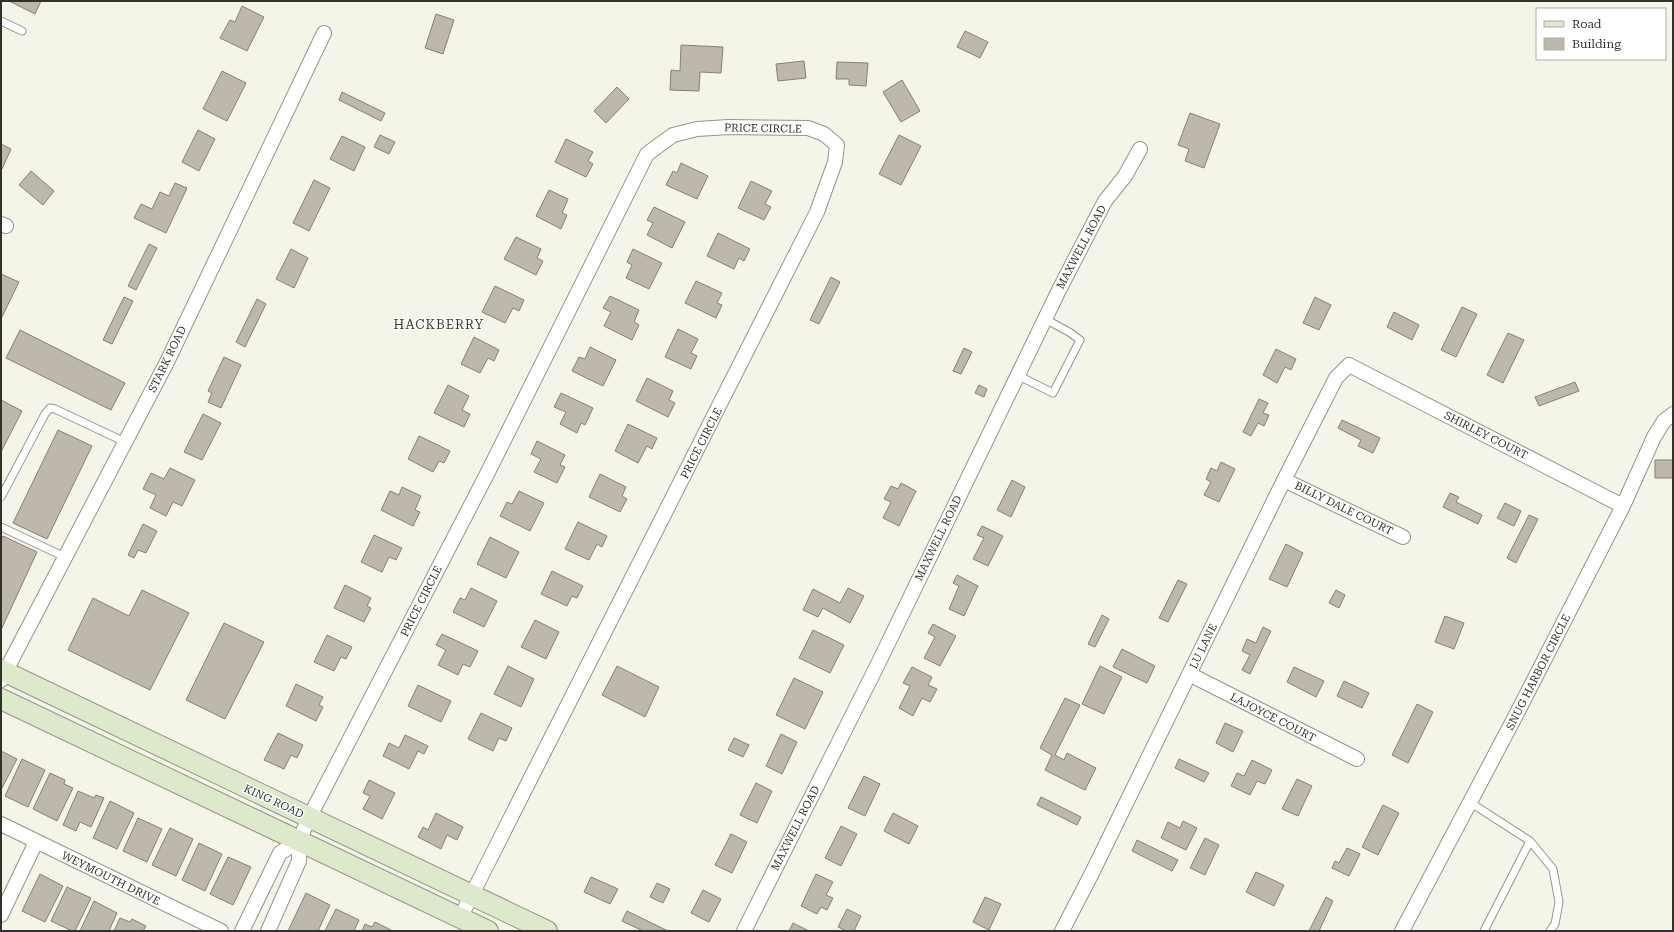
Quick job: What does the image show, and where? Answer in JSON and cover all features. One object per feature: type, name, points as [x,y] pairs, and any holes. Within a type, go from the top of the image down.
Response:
[{"type":"street","name":"STARK ROAD","points":[[2,674],[65,558],[168,360],[324,33]]},
{"type":"street","name":"PRICE CIRCLE","points":[[309,818],[483,481],[647,154],[673,135],[697,129],[729,127],[808,128],[824,134],[837,145],[835,162],[817,212],[727,392],[470,895],[460,918]]},
{"type":"street","name":"MAXWELL ROAD","points":[[744,931],[876,666],[1045,319],[1105,201],[1125,176],[1140,149]]},
{"type":"street","name":"LU LANE","points":[[1062,931],[1092,873],[1284,480],[1336,378],[1349,365]]},
{"type":"street","name":"SHIRLEY COURT","points":[[1349,365],[1623,506]]},
{"type":"street","name":"SNUG HARBOR CIRCLE","points":[[1402,931],[1471,803],[1623,506],[1654,437],[1664,421],[1673,414]]},
{"type":"street","name":"BILLY DALE COURT","points":[[1284,480],[1403,537]]},
{"type":"street","name":"KING ROAD","points":[[2,674],[217,774],[547,931]]},
{"type":"street","name":"LAJOYCE COURT","points":[[1189,674],[1357,759]]},
{"type":"street","points":[[1,699],[488,931]]},
{"type":"street","points":[[204,796],[217,774]]},
{"type":"street","points":[[268,931],[298,861],[299,841],[309,818]]},
{"type":"street","name":"WEYMOUTH DRIVE","points":[[1,824],[221,931]]},
{"type":"street","points":[[242,931],[280,853],[299,841]]},
{"type":"street","points":[[1,915],[36,842]]},
{"type":"lane","points":[[1,21],[22,31]]},
{"type":"lane","points":[[1017,375],[1053,393],[1080,340],[1069,332],[1045,319]]},
{"type":"lane","points":[[1,497],[45,414],[50,408],[54,408],[125,442]]},
{"type":"lane","points":[[1,527],[65,558]]},
{"type":"lane","points":[[1471,803],[1530,840],[1553,868],[1559,902],[1555,924],[1550,931]]},
{"type":"lane","points":[[1484,931],[1530,840]]},
{"type":"building","points":[[9,1],[41,1],[35,14]]},
{"type":"building","points":[[242,6],[264,17],[247,51],[220,38],[230,20],[235,22]]},
{"type":"building","points":[[436,14],[454,20],[443,54],[425,48]]},
{"type":"building","points":[[965,31],[988,42],[980,58],[957,47]]},
{"type":"building","points":[[681,45],[723,47],[721,73],[700,72],[699,91],[670,90],[671,70],[680,71]]},
{"type":"building","points":[[804,61],[806,78],[778,81],[776,64]]},
{"type":"building","points":[[837,62],[868,63],[866,86],[849,85],[849,79],[836,79]]},
{"type":"building","points":[[222,71],[246,83],[227,121],[203,109]]},
{"type":"building","points":[[902,80],[920,111],[901,122],[883,92]]},
{"type":"building","points":[[617,87],[629,99],[606,123],[594,111]]},
{"type":"building","points":[[342,92],[385,113],[381,121],[339,100]]},
{"type":"building","points":[[1190,113],[1220,124],[1204,168],[1185,161],[1189,149],[1178,145]]},
{"type":"building","points":[[198,130],[215,139],[199,171],[182,162]]},
{"type":"building","points":[[380,135],[395,142],[389,154],[374,147]]},
{"type":"building","points":[[899,135],[921,146],[901,185],[879,174]]},
{"type":"building","points":[[342,136],[365,147],[354,171],[330,159]]},
{"type":"building","points":[[566,139],[593,152],[588,161],[593,164],[586,177],[555,162]]},
{"type":"building","points":[[1,144],[11,149],[2,169],[1,168]]},
{"type":"building","points":[[681,163],[708,176],[697,199],[666,185],[673,171],[677,173]]},
{"type":"building","points":[[31,171],[54,191],[43,205],[19,185]]},
{"type":"building","points":[[314,180],[330,188],[309,231],[293,223]]},
{"type":"building","points":[[751,181],[772,191],[765,204],[771,207],[764,220],[738,208]]},
{"type":"building","points":[[175,183],[187,188],[166,233],[134,218],[141,204],[152,209],[160,192],[169,196]]},
{"type":"building","points":[[549,190],[568,199],[562,213],[567,215],[561,229],[536,216]]},
{"type":"building","points":[[654,207],[685,222],[672,248],[647,235],[653,223],[647,220]]},
{"type":"building","points":[[718,233],[750,249],[744,261],[739,258],[734,269],[707,256]]},
{"type":"building","points":[[516,237],[541,249],[537,258],[543,261],[536,275],[504,259]]},
{"type":"building","points":[[149,244],[157,248],[136,290],[128,286]]},
{"type":"building","points":[[291,249],[308,258],[294,288],[276,279]]},
{"type":"building","points":[[633,249],[662,263],[649,289],[626,278],[632,265],[627,262]]},
{"type":"building","points":[[1,274],[19,282],[1,319]]},
{"type":"building","points":[[831,277],[840,282],[819,324],[810,320]]},
{"type":"building","points":[[696,281],[722,293],[717,303],[722,305],[716,318],[685,303]]},
{"type":"building","points":[[495,286],[524,300],[519,311],[513,308],[505,323],[482,312]]},
{"type":"building","points":[[610,296],[639,310],[634,322],[639,325],[632,340],[604,326],[611,312],[603,308]]},
{"type":"building","points":[[124,297],[133,301],[112,344],[103,340]]},
{"type":"building","points":[[1315,297],[1331,305],[1319,330],[1303,323]]},
{"type":"building","points":[[257,299],[266,304],[245,347],[236,342]]},
{"type":"building","points":[[1462,307],[1477,314],[1456,357],[1441,350]]},
{"type":"building","points":[[1394,312],[1419,325],[1412,340],[1387,327]]},
{"type":"building","points":[[678,329],[698,339],[691,353],[697,356],[691,369],[665,357]]},
{"type":"building","points":[[20,330],[125,383],[111,410],[6,358]]},
{"type":"building","points":[[1508,333],[1524,340],[1503,383],[1487,375]]},
{"type":"building","points":[[474,337],[499,350],[494,361],[488,358],[480,373],[461,364]]},
{"type":"building","points":[[590,347],[616,360],[603,386],[572,371],[579,357],[585,359]]},
{"type":"building","points":[[964,348],[972,352],[961,374],[953,371]]},
{"type":"building","points":[[1276,349],[1296,359],[1291,370],[1285,367],[1277,383],[1263,375]]},
{"type":"building","points":[[224,357],[241,365],[221,408],[208,402],[212,393],[208,391]]},
{"type":"building","points":[[647,378],[673,391],[669,400],[675,403],[668,417],[636,401]]},
{"type":"building","points":[[1575,382],[1579,391],[1539,406],[1535,397]]},
{"type":"building","points":[[448,385],[469,396],[462,410],[470,414],[464,427],[434,413]]},
{"type":"building","points":[[979,385],[987,389],[984,397],[975,393]]},
{"type":"building","points":[[561,393],[593,408],[585,425],[581,423],[577,433],[560,424],[566,412],[554,407]]},
{"type":"building","points":[[1259,399],[1268,403],[1263,413],[1269,415],[1264,426],[1258,423],[1251,436],[1243,432]]},
{"type":"building","points":[[1,400],[22,411],[1,452]]},
{"type":"building","points":[[203,414],[221,423],[202,460],[184,452]]},
{"type":"building","points":[[1342,420],[1380,438],[1373,453],[1358,446],[1361,440],[1338,428]]},
{"type":"building","points":[[628,424],[657,438],[652,449],[647,446],[638,463],[615,451]]},
{"type":"building","points":[[58,430],[92,446],[47,539],[13,523]]},
{"type":"building","points":[[419,436],[450,451],[444,463],[439,461],[433,472],[408,459]]},
{"type":"building","points":[[537,441],[565,455],[560,465],[565,467],[557,483],[534,472],[541,459],[531,454]]},
{"type":"building","points":[[1655,460],[1673,460],[1673,478],[1655,478]]},
{"type":"building","points":[[1221,462],[1235,469],[1219,502],[1204,495],[1211,482],[1206,479],[1211,468],[1217,471]]},
{"type":"building","points":[[170,468],[195,480],[182,506],[173,502],[166,516],[150,508],[156,495],[143,489],[151,473],[164,479]]},
{"type":"building","points":[[600,474],[626,487],[622,496],[627,499],[620,512],[589,497]]},
{"type":"building","points":[[1012,480],[1025,487],[1011,517],[997,510]]},
{"type":"building","points":[[901,483],[916,491],[899,526],[883,518],[891,502],[884,499],[891,486],[898,489]]},
{"type":"building","points":[[402,487],[421,496],[415,510],[420,512],[413,526],[381,510],[390,491],[399,495]]},
{"type":"building","points":[[519,491],[544,503],[530,531],[500,516],[507,502],[512,504]]},
{"type":"building","points":[[1450,493],[1459,497],[1456,502],[1482,515],[1478,524],[1443,507]]},
{"type":"building","points":[[1505,503],[1521,511],[1514,526],[1497,518]]},
{"type":"building","points":[[1529,515],[1538,519],[1516,563],[1507,558]]},
{"type":"building","points":[[578,522],[607,536],[602,547],[597,544],[589,560],[565,549]]},
{"type":"building","points":[[143,524],[157,531],[146,553],[138,550],[134,558],[128,555]]},
{"type":"building","points":[[982,526],[1003,536],[988,566],[973,559],[984,538],[977,535]]},
{"type":"building","points":[[374,535],[402,548],[396,560],[389,557],[382,572],[361,562]]},
{"type":"building","points":[[3,536],[37,552],[1,630],[1,541]]},
{"type":"building","points":[[490,537],[519,552],[506,578],[477,564]]},
{"type":"building","points":[[1286,544],[1303,553],[1287,587],[1269,579]]},
{"type":"building","points":[[552,571],[583,586],[577,598],[572,596],[567,606],[541,594]]},
{"type":"building","points":[[957,575],[978,586],[964,616],[949,609],[959,586],[953,583]]},
{"type":"building","points":[[1178,580],[1187,584],[1168,622],[1159,618]]},
{"type":"building","points":[[345,585],[371,598],[367,606],[371,608],[364,622],[334,608]]},
{"type":"building","points":[[471,588],[497,601],[484,627],[453,612],[460,598],[465,600]]},
{"type":"building","points":[[848,588],[864,596],[850,623],[823,608],[818,617],[803,610],[813,589],[840,603]]},
{"type":"building","points":[[142,590],[189,613],[150,690],[68,650],[93,598],[129,616]]},
{"type":"building","points":[[1336,590],[1345,595],[1339,608],[1329,603]]},
{"type":"building","points":[[1102,615],[1109,619],[1095,647],[1088,644]]},
{"type":"building","points":[[1445,616],[1464,623],[1454,649],[1435,642]]},
{"type":"building","points":[[535,620],[559,632],[546,659],[521,647]]},
{"type":"building","points":[[224,623],[264,642],[225,719],[186,700]]},
{"type":"building","points":[[933,624],[956,636],[940,666],[924,658],[935,637],[928,633]]},
{"type":"building","points":[[1263,627],[1271,631],[1250,674],[1242,670],[1250,655],[1242,651],[1247,639],[1256,643]]},
{"type":"building","points":[[813,630],[844,645],[830,673],[799,658]]},
{"type":"building","points":[[442,634],[478,651],[470,667],[463,664],[458,675],[438,665],[446,650],[436,645]]},
{"type":"building","points":[[327,635],[352,647],[346,659],[341,657],[334,671],[314,662]]},
{"type":"building","points":[[1122,649],[1155,666],[1147,683],[1113,667]]},
{"type":"building","points":[[508,666],[534,679],[521,707],[494,694]]},
{"type":"building","points":[[617,666],[659,687],[645,717],[602,695]]},
{"type":"building","points":[[1100,666],[1122,677],[1104,714],[1082,704]]},
{"type":"building","points":[[912,667],[932,677],[928,685],[937,689],[930,702],[922,698],[913,716],[899,708],[910,686],[903,683]]},
{"type":"building","points":[[1294,667],[1324,681],[1316,697],[1287,682]]},
{"type":"building","points":[[794,678],[823,692],[805,729],[776,715]]},
{"type":"building","points":[[1344,681],[1369,693],[1362,708],[1337,696]]},
{"type":"building","points":[[296,684],[323,697],[319,705],[323,707],[316,721],[286,706]]},
{"type":"building","points":[[418,685],[451,701],[441,722],[408,706]]},
{"type":"building","points":[[1065,698],[1080,705],[1055,755],[1064,760],[1067,753],[1096,768],[1085,790],[1045,770],[1052,755],[1040,748]]},
{"type":"building","points":[[1417,704],[1433,712],[1408,763],[1392,755]]},
{"type":"building","points":[[481,713],[512,728],[506,741],[499,738],[493,751],[468,739]]},
{"type":"building","points":[[1225,723],[1243,731],[1233,752],[1216,743]]},
{"type":"building","points":[[278,733],[303,745],[297,758],[291,755],[284,769],[264,760]]},
{"type":"building","points":[[781,734],[797,742],[782,774],[766,766]]},
{"type":"building","points":[[405,735],[428,746],[424,754],[418,751],[409,769],[383,756],[389,743],[399,748]]},
{"type":"building","points":[[734,738],[749,745],[743,757],[728,750]]},
{"type":"building","points":[[1,751],[17,759],[1,790]]},
{"type":"building","points":[[22,759],[45,770],[28,807],[5,796]]},
{"type":"building","points":[[1179,759],[1209,773],[1204,782],[1175,768]]},
{"type":"building","points":[[1252,760],[1272,770],[1265,784],[1257,781],[1250,795],[1231,786],[1237,773],[1244,776]]},
{"type":"building","points":[[50,773],[65,780],[64,784],[73,788],[57,821],[33,809]]},
{"type":"building","points":[[864,776],[880,784],[865,816],[848,808]]},
{"type":"building","points":[[1297,779],[1312,786],[1298,816],[1282,809]]},
{"type":"building","points":[[369,780],[395,793],[382,819],[363,809],[370,796],[363,793]]},
{"type":"building","points":[[756,783],[772,791],[757,823],[740,815]]},
{"type":"building","points":[[78,791],[94,798],[96,795],[104,798],[91,827],[80,822],[76,831],[63,825]]},
{"type":"building","points":[[1041,797],[1081,817],[1077,825],[1037,805]]},
{"type":"building","points":[[110,801],[134,813],[117,849],[93,838]]},
{"type":"building","points":[[1383,805],[1399,813],[1378,855],[1362,847]]},
{"type":"building","points":[[436,813],[463,827],[457,840],[447,835],[441,849],[418,837],[423,827],[428,830]]},
{"type":"building","points":[[893,813],[918,826],[909,844],[884,831]]},
{"type":"building","points":[[138,818],[162,829],[147,862],[123,851]]},
{"type":"building","points":[[1183,821],[1197,828],[1186,850],[1161,838],[1168,822],[1180,828]]},
{"type":"building","points":[[841,826],[857,834],[841,866],[825,858]]},
{"type":"building","points":[[170,828],[193,839],[176,876],[152,865]]},
{"type":"building","points":[[731,834],[747,842],[732,873],[715,865]]},
{"type":"building","points":[[1205,838],[1219,845],[1205,875],[1190,868]]},
{"type":"building","points":[[1137,840],[1178,860],[1172,871],[1132,851]]},
{"type":"building","points":[[199,843],[222,854],[205,891],[182,880]]},
{"type":"building","points":[[1347,848],[1360,854],[1349,876],[1332,868],[1335,861],[1339,863]]},
{"type":"building","points":[[228,857],[251,867],[233,905],[210,894]]},
{"type":"building","points":[[1256,872],[1284,885],[1274,906],[1246,892]]},
{"type":"building","points":[[40,874],[63,886],[45,922],[22,911]]},
{"type":"building","points":[[816,874],[833,882],[826,895],[833,898],[827,910],[821,907],[817,914],[801,906]]},
{"type":"building","points":[[591,877],[618,889],[610,904],[584,892]]},
{"type":"building","points":[[657,883],[670,889],[663,903],[650,897]]},
{"type":"building","points":[[67,887],[91,898],[75,931],[51,921]]},
{"type":"building","points":[[703,890],[721,899],[709,922],[691,913]]},
{"type":"building","points":[[306,893],[330,905],[318,931],[288,931]]},
{"type":"building","points":[[985,897],[1001,904],[989,930],[973,922]]},
{"type":"building","points":[[1326,897],[1333,901],[1319,931],[1309,931]]},
{"type":"building","points":[[94,901],[117,913],[109,931],[80,931]]},
{"type":"building","points":[[336,909],[359,920],[354,931],[325,931]]},
{"type":"building","points":[[847,909],[861,916],[854,931],[847,931],[838,927]]},
{"type":"building","points":[[627,911],[668,931],[643,931],[622,921]]},
{"type":"building","points":[[120,918],[130,922],[132,919],[146,926],[143,931],[114,931]]},
{"type":"building","points":[[375,922],[391,930],[362,931],[365,924],[372,927]]},
{"type":"building","points":[[793,923],[809,931],[789,931]]},
{"type":"district","name":"HACKBERRY","points":[[439,324]]}]
